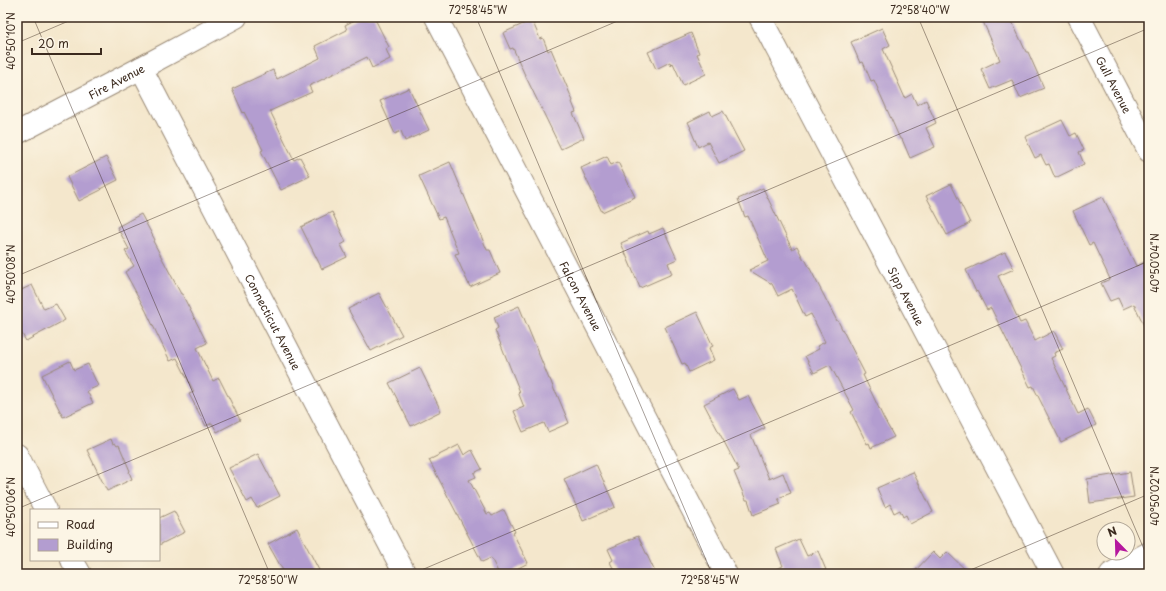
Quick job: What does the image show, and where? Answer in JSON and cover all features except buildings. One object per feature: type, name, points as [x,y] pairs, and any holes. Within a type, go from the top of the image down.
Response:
[{"type":"street","name":"Fire Avenue","points":[[17,133],[236,17]]},
{"type":"street","name":"Falcon Avenue","points":[[436,17],[726,574]]},
{"type":"street","name":"Sipp Avenue","points":[[760,17],[1053,574]]},
{"type":"street","name":"Gull Avenue","points":[[1079,17],[1149,151]]},
{"type":"street","name":"Connecticut Avenue","points":[[141,68],[405,574]]},
{"type":"street","points":[[17,454],[45,509]]},
{"type":"street","points":[[1111,574],[1149,553]]},
{"type":"street","points":[[73,561],[80,574]]}]
